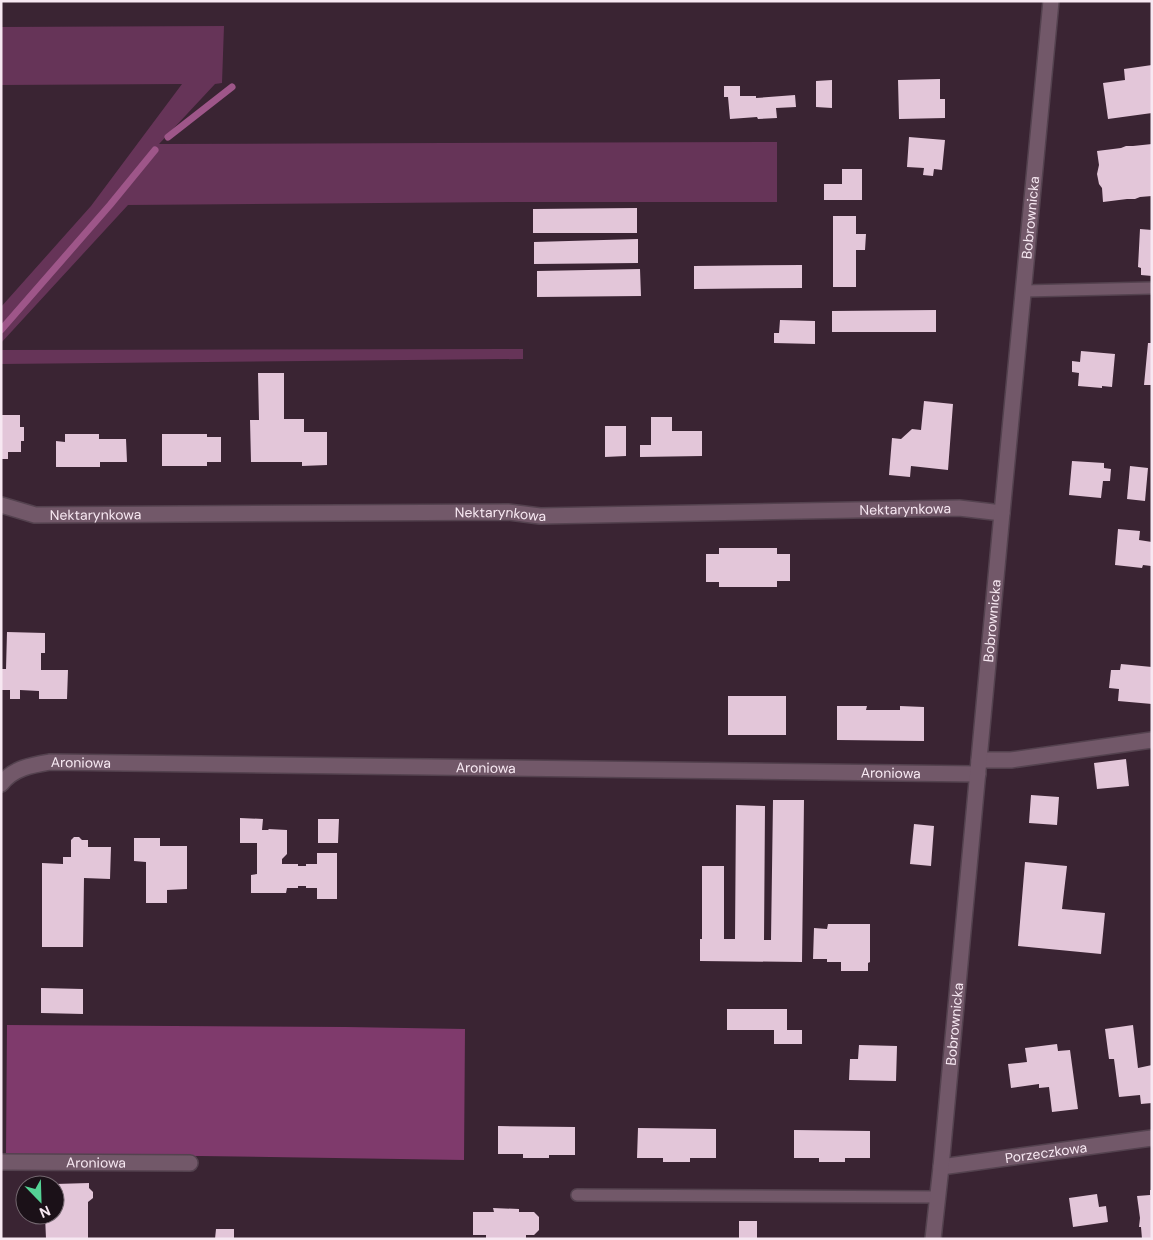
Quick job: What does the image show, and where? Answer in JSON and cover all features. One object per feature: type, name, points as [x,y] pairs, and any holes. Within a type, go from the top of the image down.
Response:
[{"type":"street","name":"Bobrownicka","points":[[933,1239],[1051,1]]},
{"type":"street","name":"Nektarynkowa","points":[[1,505],[35,515],[508,512],[540,516],[959,508],[1002,513]]},
{"type":"street","name":"Aroniowa","points":[[1,784],[18,770],[33,764],[50,762],[979,767],[1011,760],[1152,740]]},
{"type":"street","name":"Porzeczkowa","points":[[941,1167],[1152,1138]]},
{"type":"street","name":"Aroniowa","points":[[1,1162],[190,1163]]},
{"type":"lane","points":[[1024,291],[1152,288]]},
{"type":"lane","points":[[577,1195],[938,1197]]},
{"type":"shaded area","points":[[224,26],[222,83],[215,84],[159,144],[777,142],[777,202],[128,205],[1,343],[1,307],[91,206],[182,84],[1,85],[1,27]]},
{"type":"shaded area","points":[[523,349],[523,359],[1,364],[1,350]]},
{"type":"shaded area","points":[[7,1025],[465,1029],[464,1160],[6,1155]]},
{"type":"building","points":[[1152,65],[1152,113],[1108,119],[1103,83],[1125,80],[1124,69]]},
{"type":"building","points":[[940,79],[940,99],[945,99],[945,118],[899,119],[898,80]]},
{"type":"building","points":[[832,80],[832,108],[816,107],[816,81]]},
{"type":"building","points":[[724,86],[740,86],[740,96],[756,96],[756,98],[795,95],[796,107],[776,108],[777,118],[730,119],[728,97],[724,97]]},
{"type":"building","points":[[909,137],[945,140],[942,170],[934,169],[933,176],[923,175],[924,168],[907,167]]},
{"type":"building","points":[[1152,144],[1152,196],[1103,202],[1102,188],[1097,174],[1099,165],[1097,151]]},
{"type":"building","points":[[842,169],[862,169],[862,200],[824,200],[824,184],[842,184]]},
{"type":"building","points":[[637,208],[637,233],[533,233],[533,209]]},
{"type":"building","points":[[833,216],[856,216],[856,234],[866,234],[865,250],[856,250],[856,287],[833,287]]},
{"type":"building","points":[[1140,229],[1152,230],[1152,276],[1141,275],[1141,268],[1138,267]]},
{"type":"building","points":[[638,239],[638,263],[534,264],[534,242]]},
{"type":"building","points":[[802,265],[802,288],[694,289],[694,266]]},
{"type":"building","points":[[640,269],[641,296],[537,297],[537,271]]},
{"type":"building","points":[[936,310],[936,332],[832,332],[832,311]]},
{"type":"building","points":[[780,320],[815,321],[815,344],[774,343],[774,333],[779,333]]},
{"type":"building","points":[[1148,343],[1152,343],[1152,385],[1144,385]]},
{"type":"building","points":[[1081,351],[1115,354],[1112,387],[1078,386],[1079,373],[1072,372],[1072,361],[1080,362]]},
{"type":"building","points":[[258,373],[284,373],[284,419],[304,419],[304,432],[327,432],[327,465],[302,466],[302,462],[251,462],[250,420],[259,420]]},
{"type":"building","points":[[924,401],[953,404],[948,470],[911,466],[910,477],[889,475],[892,438],[901,439],[912,429],[921,430]]},
{"type":"building","points":[[1,415],[20,415],[20,427],[24,427],[24,441],[21,441],[21,452],[8,452],[8,459],[1,459]]},
{"type":"building","points":[[651,417],[672,417],[672,431],[702,431],[702,456],[640,457],[640,445],[651,445]]},
{"type":"building","points":[[605,426],[626,426],[626,456],[605,457]]},
{"type":"building","points":[[65,434],[99,434],[99,439],[126,439],[127,462],[100,462],[100,467],[56,467],[56,441],[65,442]]},
{"type":"building","points":[[162,434],[207,434],[207,437],[221,437],[221,462],[207,462],[207,466],[162,466]]},
{"type":"building","points":[[1072,461],[1104,463],[1104,468],[1111,469],[1110,481],[1103,481],[1101,498],[1069,495]]},
{"type":"building","points":[[1130,466],[1148,468],[1145,501],[1127,499]]},
{"type":"building","points":[[1118,529],[1140,531],[1139,540],[1152,542],[1151,566],[1143,565],[1142,568],[1115,565]]},
{"type":"building","points":[[719,548],[777,548],[777,554],[790,554],[790,581],[777,581],[777,587],[719,587],[719,582],[706,582],[706,554],[719,554]]},
{"type":"building","points":[[7,632],[45,633],[45,653],[41,653],[41,670],[68,670],[67,699],[39,699],[39,691],[20,690],[20,699],[10,699],[10,690],[1,690],[1,669],[6,669]]},
{"type":"building","points":[[1121,664],[1152,667],[1152,704],[1118,701],[1119,689],[1109,688],[1111,670],[1120,670]]},
{"type":"building","points":[[728,696],[786,696],[786,735],[728,735]]},
{"type":"building","points":[[837,706],[867,706],[866,710],[900,710],[900,706],[924,707],[924,741],[837,740]]},
{"type":"building","points":[[1126,759],[1129,786],[1097,789],[1094,763]]},
{"type":"building","points":[[1031,795],[1059,797],[1057,825],[1029,823]]},
{"type":"building","points":[[773,800],[804,800],[802,962],[700,961],[700,939],[702,939],[702,866],[724,866],[724,939],[735,939],[736,805],[765,806],[764,940],[771,940]]},
{"type":"building","points":[[240,818],[263,819],[262,830],[287,830],[287,854],[282,859],[282,864],[306,866],[306,864],[317,864],[317,853],[337,853],[337,899],[317,899],[317,888],[306,888],[306,886],[287,888],[286,893],[251,893],[251,875],[257,874],[257,843],[240,843]]},
{"type":"building","points":[[318,819],[339,819],[338,843],[318,843]]},
{"type":"building","points":[[914,824],[934,826],[931,866],[910,864]]},
{"type":"building","points":[[74,837],[88,840],[88,847],[111,847],[110,879],[84,878],[83,947],[42,947],[42,863],[63,864],[63,857],[71,857],[71,840]]},
{"type":"building","points":[[134,838],[160,838],[160,846],[187,846],[187,889],[167,890],[167,903],[146,903],[146,862],[134,861]]},
{"type":"building","points":[[1025,862],[1067,866],[1062,909],[1105,913],[1101,954],[1018,946]]},
{"type":"building","points":[[828,924],[870,924],[870,962],[868,963],[868,971],[841,971],[841,962],[813,959],[814,928],[827,929]]},
{"type":"building","points":[[41,988],[83,989],[83,1014],[41,1013]]},
{"type":"building","points":[[727,1009],[787,1009],[787,1030],[802,1030],[802,1044],[774,1044],[774,1030],[727,1030]]},
{"type":"building","points":[[1133,1025],[1138,1068],[1152,1065],[1152,1103],[1141,1104],[1140,1095],[1119,1097],[1114,1059],[1109,1059],[1105,1029]]},
{"type":"building","points":[[1057,1044],[1058,1051],[1070,1050],[1078,1109],[1052,1112],[1049,1087],[1039,1088],[1039,1084],[1011,1088],[1008,1064],[1027,1062],[1025,1048]]},
{"type":"building","points":[[859,1045],[897,1046],[896,1081],[849,1080],[850,1059],[858,1059]]},
{"type":"building","points":[[498,1126],[575,1127],[575,1155],[523,1158],[523,1154],[498,1154]]},
{"type":"building","points":[[638,1128],[716,1129],[716,1158],[690,1158],[690,1162],[663,1162],[663,1158],[637,1158]]},
{"type":"building","points":[[794,1130],[870,1131],[870,1158],[845,1158],[845,1162],[819,1162],[819,1158],[794,1158]]},
{"type":"building","points":[[89,1183],[89,1188],[93,1192],[93,1198],[88,1202],[88,1239],[46,1239],[45,1225],[65,1225],[65,1184]]},
{"type":"building","points":[[1150,1190],[1152,1190],[1152,1239],[1142,1239],[1141,1227],[1139,1227],[1140,1218],[1137,1196],[1150,1195]]},
{"type":"building","points":[[1097,1194],[1099,1207],[1106,1206],[1108,1222],[1073,1227],[1069,1198]]},
{"type":"building","points":[[493,1208],[519,1209],[519,1212],[534,1212],[539,1217],[539,1230],[534,1235],[526,1235],[526,1239],[486,1239],[486,1235],[473,1235],[473,1212],[494,1212]]},
{"type":"building","points":[[739,1221],[757,1221],[757,1239],[739,1239]]},
{"type":"building","points":[[216,1229],[234,1229],[234,1239],[215,1239]]},
{"type":"waterway","points":[[168,137],[232,87]]},
{"type":"waterway","points":[[1,330],[110,205],[155,150]]}]
